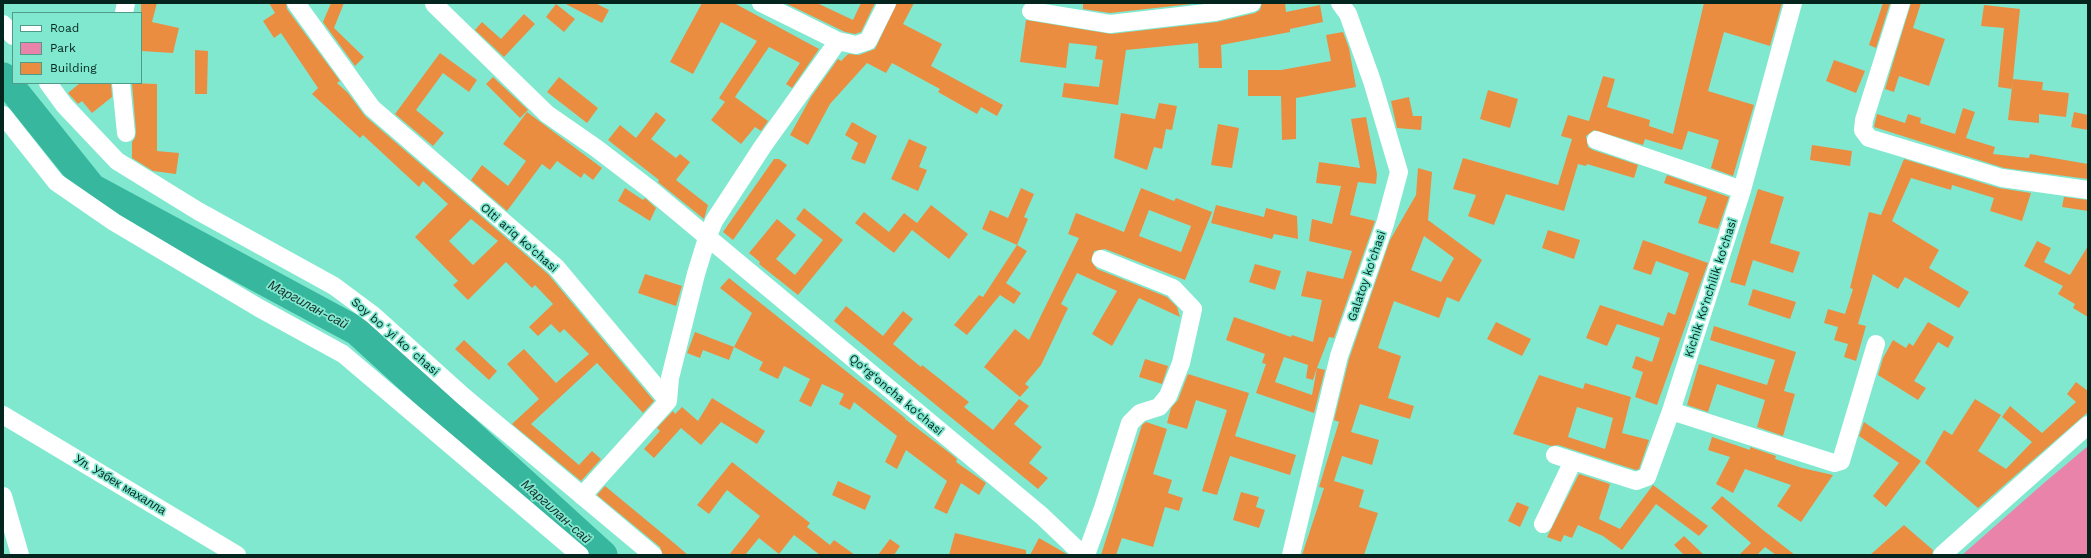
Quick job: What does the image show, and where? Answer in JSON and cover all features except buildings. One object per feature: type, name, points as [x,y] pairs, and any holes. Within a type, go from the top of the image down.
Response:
[{"type":"street","name":"Olti ariq ko'chasi","points":[[296,3],[372,108],[556,267],[668,401]]},
{"type":"street","points":[[761,3],[838,41],[856,45],[868,42],[887,3]]},
{"type":"street","points":[[1031,11],[1110,24],[1215,12],[1252,3]]},
{"type":"street","name":"Galatoy ko'chasi","points":[[1291,555],[1339,356],[1385,224],[1399,172],[1372,81],[1348,14],[1340,3]]},
{"type":"street","name":"Kichik Ko‘nchilik ko‘chasi","points":[[1555,455],[1636,481],[1647,477],[1671,411],[1742,190],[1793,3]]},
{"type":"street","points":[[1901,3],[1864,120],[1863,130],[1869,138],[2002,178],[2088,190]]},
{"type":"street","name":"Qo‘rg‘oncha ko‘chasi","points":[[434,4],[547,114],[596,148],[645,185],[1042,516],[1083,555]]},
{"type":"street","points":[[3,24],[12,35]]},
{"type":"street","points":[[582,496],[668,401],[670,378],[707,238],[714,221],[763,146],[838,41]]},
{"type":"street","name":"Soy boʻyi koʻchasi","points":[[49,84],[64,105],[117,161],[198,211],[334,286],[373,315],[463,396],[653,555]]},
{"type":"street","points":[[120,84],[126,133]]},
{"type":"street","points":[[3,115],[56,182],[127,230],[259,308],[343,354],[580,555]]},
{"type":"street","points":[[1596,140],[1742,190]]},
{"type":"street","points":[[1086,555],[1130,423],[1140,413],[1159,407],[1168,396],[1181,363],[1193,309],[1173,288],[1101,259]]},
{"type":"street","points":[[1671,411],[1834,463],[1841,461],[1876,344]]},
{"type":"street","name":"Ул. Узбек махалла","points":[[3,415],[236,555]]},
{"type":"street","points":[[1942,555],[2088,425]]},
{"type":"street","points":[[1543,524],[1573,461]]},
{"type":"street","points":[[3,496],[20,555]]},
{"type":"green space","points":[[2088,446],[2088,555],[1962,555],[2044,483]]},
{"type":"waterway","name":"Маргилан-сай","points":[[3,77],[92,188],[357,331],[603,555]]}]
